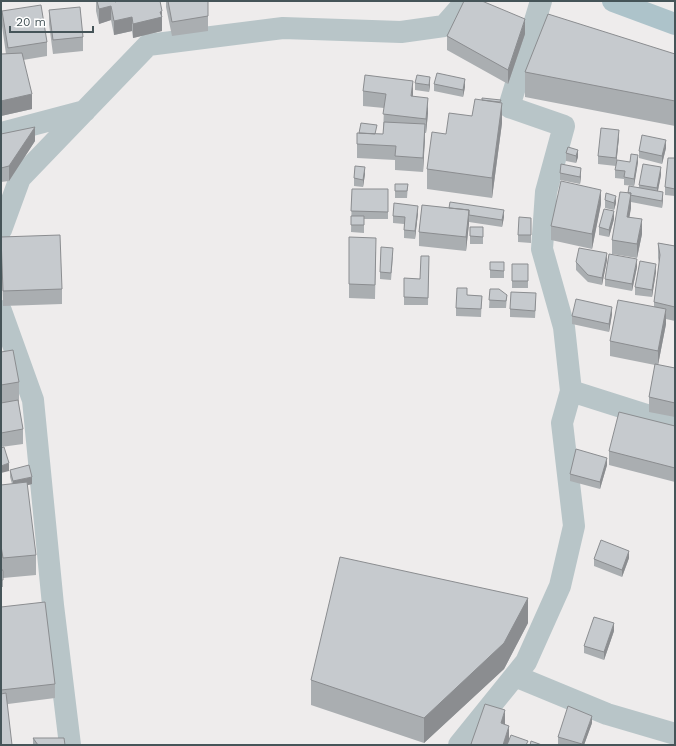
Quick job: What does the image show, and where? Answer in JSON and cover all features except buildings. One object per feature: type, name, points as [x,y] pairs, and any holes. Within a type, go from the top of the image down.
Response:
[{"type":"main road","points":[[613,1],[675,24]]},
{"type":"street","points":[[1,230],[20,178],[148,45],[283,28],[401,32],[444,26],[466,1]]},
{"type":"street","points":[[459,745],[526,662],[560,586],[574,526],[562,423],[571,391],[564,327],[542,249],[546,192],[564,126],[510,107],[542,1]]},
{"type":"street","points":[[1,133],[85,111]]},
{"type":"street","points":[[1,311],[33,400],[53,605],[70,745]]},
{"type":"street","points":[[571,391],[675,424]]},
{"type":"street","points":[[30,607],[53,605]]},
{"type":"street","points":[[515,676],[607,714],[675,734]]}]
